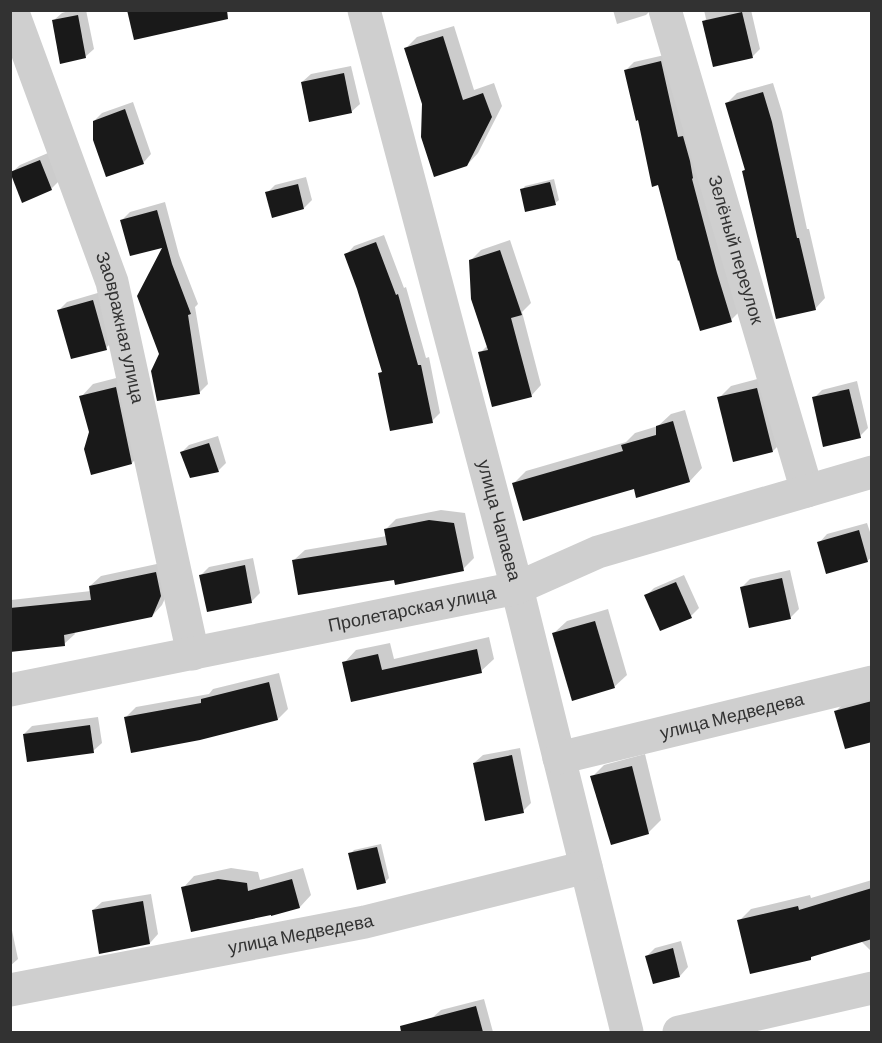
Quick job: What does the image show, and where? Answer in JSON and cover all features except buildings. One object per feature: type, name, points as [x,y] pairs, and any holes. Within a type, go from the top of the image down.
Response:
[{"type":"street","name":"Заовражная улица","points":[[12,10],[112,282],[193,654]]},
{"type":"street","name":"улица Чапаева","points":[[364,10],[517,588],[627,1032]]},
{"type":"street","name":"Зелёный переулок","points":[[665,10],[807,491]]},
{"type":"street","name":"Пролетарская улица","points":[[10,690],[517,588],[598,552],[872,472]]},
{"type":"street","name":"улица Медведева","points":[[559,758],[872,682]]},
{"type":"street","name":"улица Медведева","points":[[10,990],[365,922],[586,867]]},
{"type":"street","points":[[679,1032],[872,988]]}]
